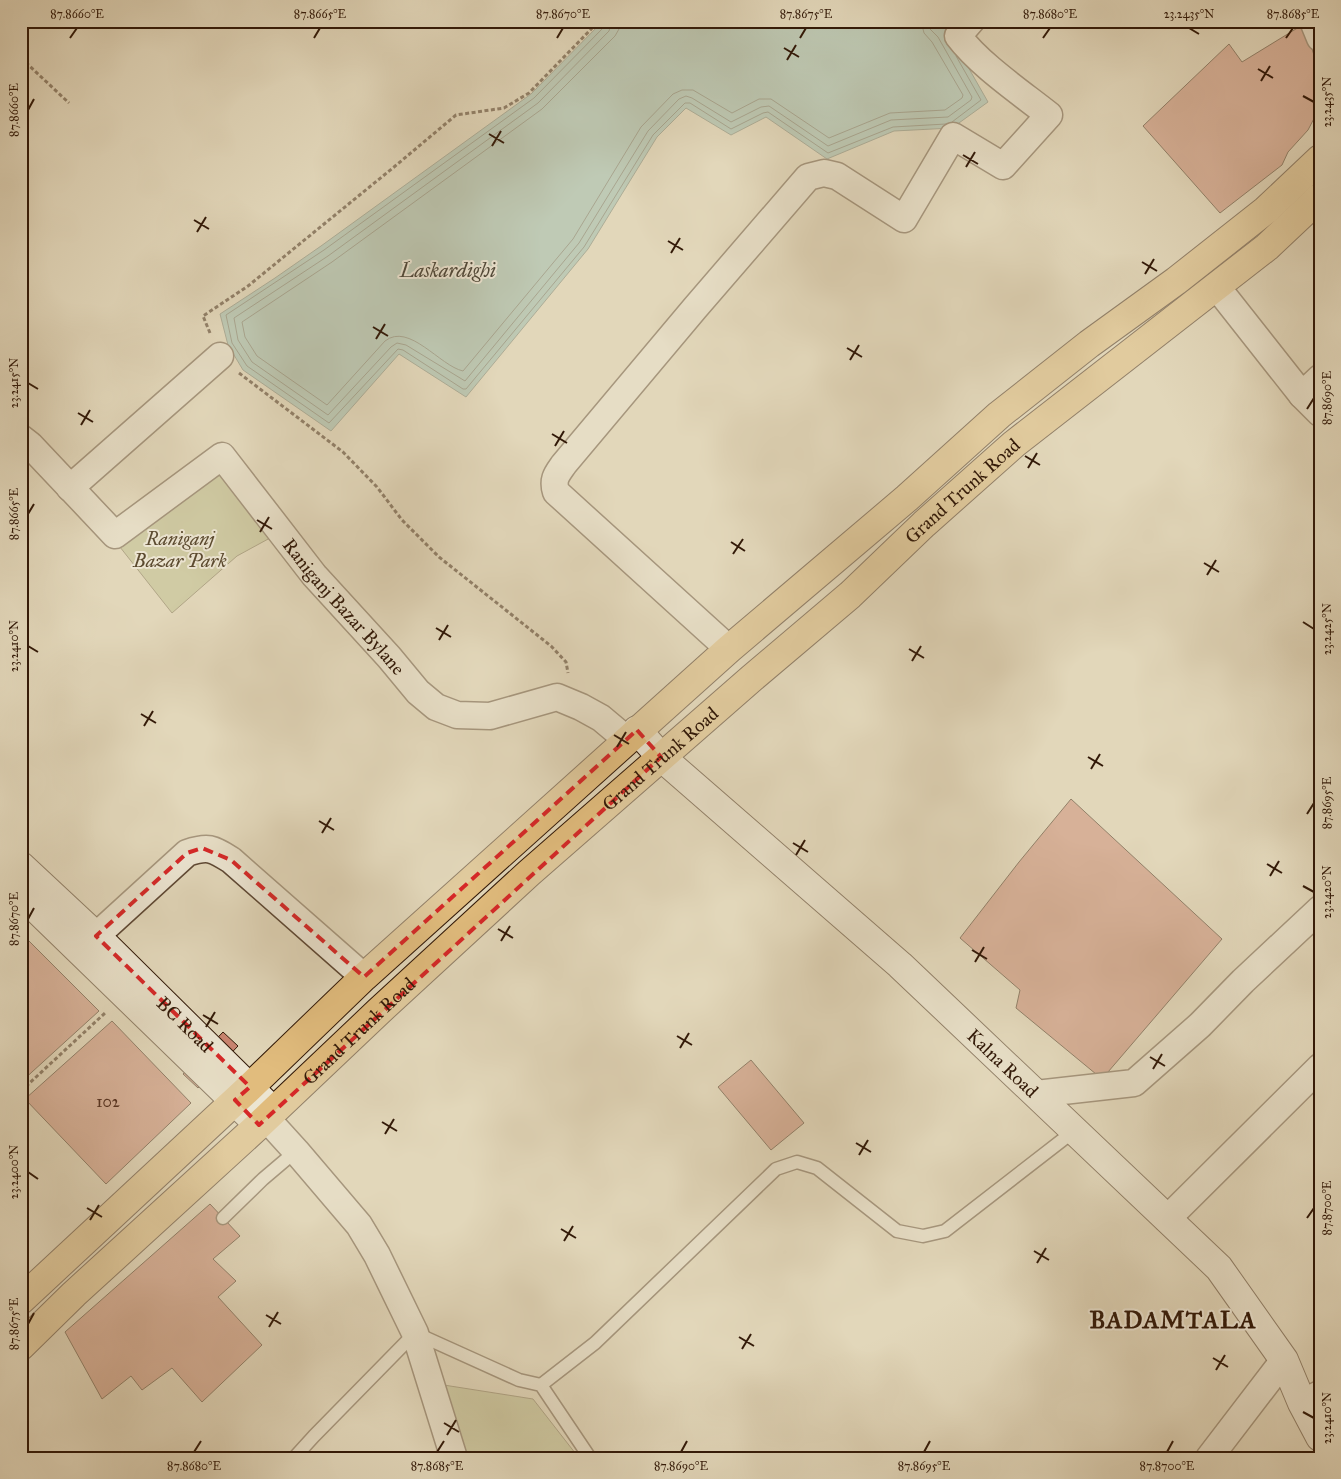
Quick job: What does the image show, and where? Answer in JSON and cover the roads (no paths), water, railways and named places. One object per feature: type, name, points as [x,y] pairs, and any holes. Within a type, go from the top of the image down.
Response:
[{"type":"highway","name":"Grand Trunk Road","points":[[21,1300],[242,1094],[364,976],[632,734],[907,498],[999,415],[1089,344],[1176,281],[1266,210],[1320,158]]},
{"type":"highway","name":"Grand Trunk Road","points":[[21,1346],[74,1294],[529,873],[850,595],[924,524],[1014,444],[1267,246],[1320,197]]},
{"type":"street","points":[[729,649],[556,492],[554,483],[556,475],[688,316],[808,177],[824,172],[837,176],[904,219],[953,136],[1003,166],[1049,115],[966,46],[958,36],[971,21]]},
{"type":"street","points":[[1313,21],[1320,38]]},
{"type":"street","points":[[1216,286],[1311,386],[1320,413]]},
{"type":"street","points":[[70,488],[220,356]]},
{"type":"street","name":"Raniganj Bazar Bylane","points":[[21,438],[30,445],[115,535],[222,456],[314,575],[389,657],[418,692],[436,707],[456,715],[490,716],[557,697],[581,707],[632,734]]},
{"type":"street","name":"Kalna Road","points":[[632,734],[900,964],[1219,1268],[1311,1398],[1320,1437]]},
{"type":"street","points":[[89,944],[187,854],[202,848],[217,851],[231,860],[364,976]]},
{"type":"street","points":[[21,866],[89,944]]},
{"type":"street","points":[[21,894],[89,944]]},
{"type":"street","points":[[1036,1094],[1134,1083],[1200,1025],[1243,981],[1320,909]]},
{"type":"street","name":"BC Road","points":[[89,944],[266,1118]]},
{"type":"street","name":"BC Road","points":[[89,944],[124,996],[242,1094]]},
{"type":"street","points":[[1167,1219],[1320,1067]]},
{"type":"street","points":[[266,1118],[359,1225],[377,1255],[416,1333],[454,1458]]},
{"type":"street","points":[[1209,1458],[1284,1360]]},
{"type":"lane","points":[[541,1385],[596,1343],[776,1169],[797,1162],[817,1168],[897,1231],[923,1236],[945,1231],[1074,1131]]},
{"type":"lane","points":[[223,1218],[263,1179],[296,1151]]},
{"type":"lane","points":[[294,1458],[416,1333],[519,1380],[541,1385],[590,1458]]},
{"type":"water","name":"Laskardighi","points":[[603,21],[938,21],[947,30],[988,102],[952,128],[894,131],[827,159],[766,117],[731,135],[686,108],[657,137],[588,249],[466,397],[399,354],[331,431],[243,370],[228,345],[220,314],[321,246],[531,94]]},
{"type":"district","name":"BADAMTALA","points":[[1173,1320]]},
{"type":"park label","name":"Raniganj Bazar Park","points":[[180,549]]}]
